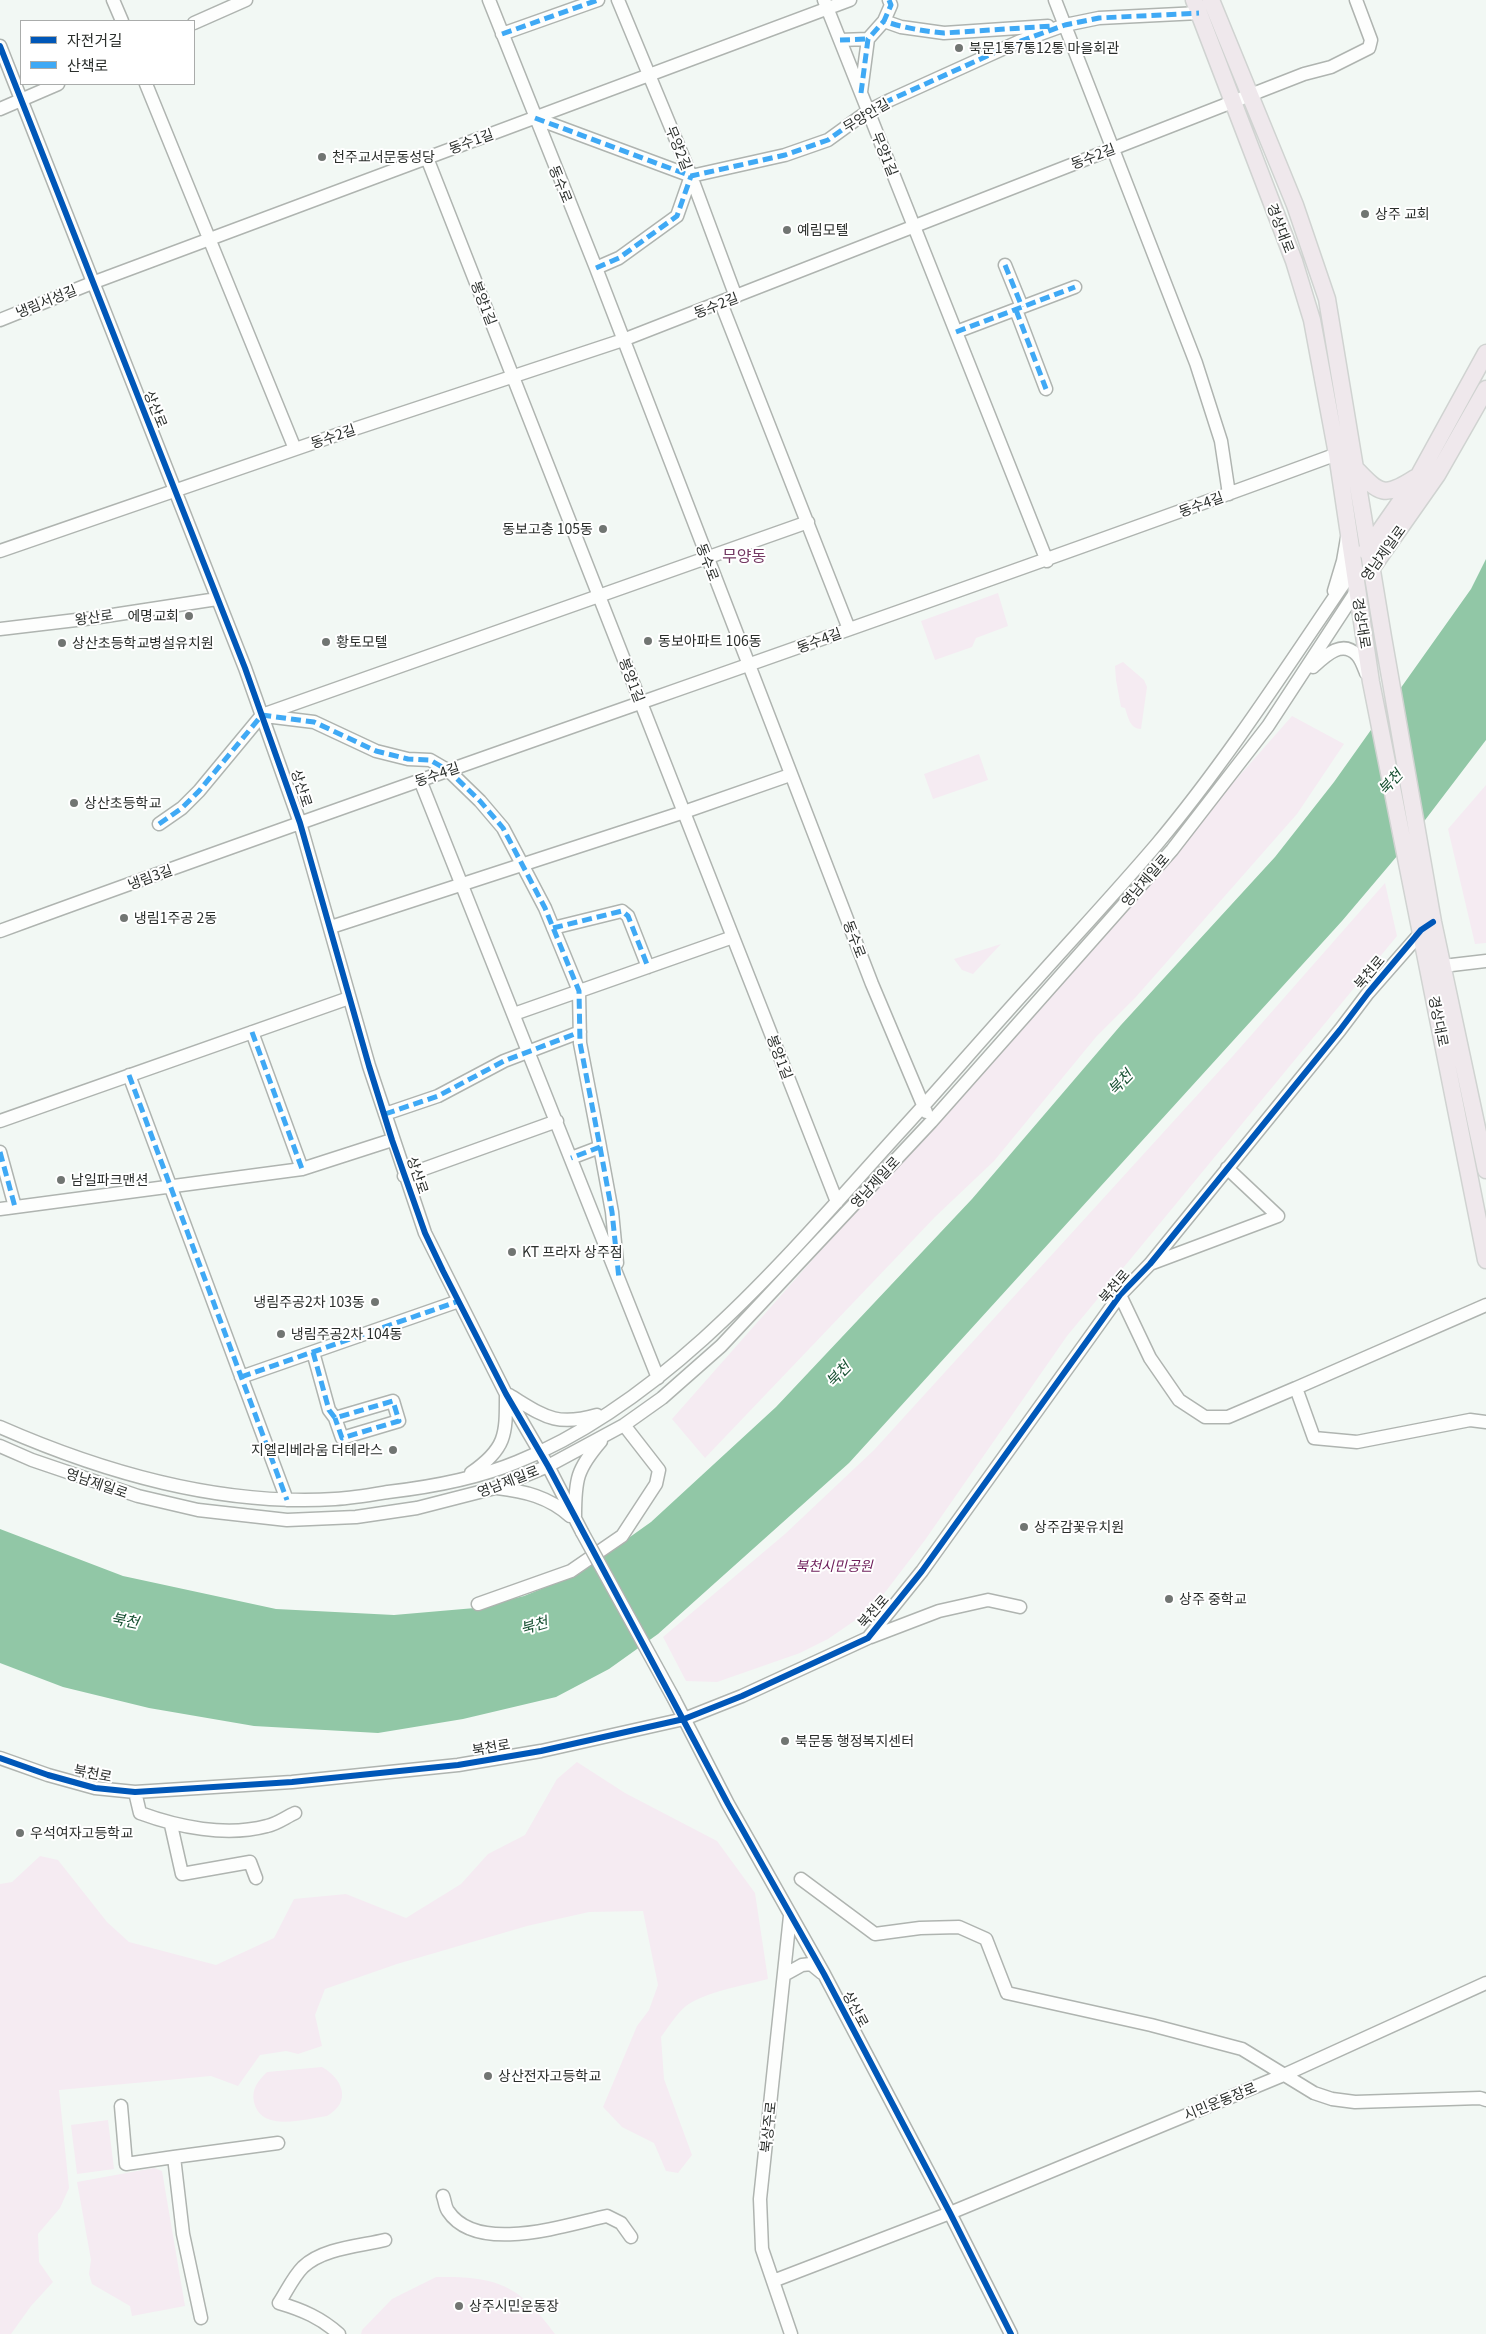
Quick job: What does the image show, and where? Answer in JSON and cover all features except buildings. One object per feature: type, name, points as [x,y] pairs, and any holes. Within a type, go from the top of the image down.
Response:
[{"type":"main road","name":"경상대로","points":[[1210,0],[1294,205],[1327,299],[1371,569],[1426,881],[1427,926],[1486,1260]]},
{"type":"main road","name":"경상대로","points":[[1196,6],[1294,261],[1312,320],[1337,454],[1371,682],[1414,900],[1443,966],[1486,1170]]},
{"type":"main road","name":"영남제일로","points":[[1353,570],[1420,475],[1486,353]]},
{"type":"main road","name":"영남제일로","points":[[1356,590],[1410,516],[1437,475],[1486,389]]},
{"type":"main road","points":[[1356,469],[1375,488],[1384,492],[1395,489],[1420,475]]},
{"type":"street","points":[[113,0],[122,20]]},
{"type":"street","name":"동수로","points":[[489,0],[596,268],[872,984],[931,1122]]},
{"type":"street","points":[[502,34],[598,0]]},
{"type":"street","name":"무양2길","points":[[618,0],[691,176],[736,297]]},
{"type":"street","name":"동수1길","points":[[92,283],[650,75],[826,4],[850,0]]},
{"type":"street","points":[[861,93],[868,39],[884,21],[891,5],[889,0]]},
{"type":"street","points":[[1055,0],[1196,363],[1221,441],[1229,494]]},
{"type":"street","name":"동수2길","points":[[0,551],[295,449],[623,340],[1304,74],[1331,67],[1369,48],[1371,40],[1356,0]]},
{"type":"street","points":[[195,23],[240,1]]},
{"type":"street","name":"무양1길","points":[[826,4],[1047,561]]},
{"type":"street","name":"무양안길","points":[[691,176],[785,155],[828,140],[868,111],[1018,42],[1065,25],[1099,18],[1196,6]]},
{"type":"street","points":[[884,21],[901,27],[944,33],[1065,25]]},
{"type":"street","points":[[840,40],[868,39]]},
{"type":"street","name":"상산로","points":[[0,46],[262,715],[300,823],[331,927],[349,998],[392,1140],[425,1233],[506,1394],[548,1466],[790,1916],[824,1974],[950,2213],[1011,2334]]},
{"type":"street","points":[[0,109],[56,85]]},
{"type":"street","points":[[146,85],[208,240],[295,449]]},
{"type":"street","points":[[535,118],[691,176],[678,216],[619,258],[596,268]]},
{"type":"street","name":"봉양1길","points":[[427,158],[836,1202]]},
{"type":"street","points":[[1005,265],[1046,388]]},
{"type":"street","name":"냉림서성길","points":[[0,320],[92,283]]},
{"type":"street","points":[[956,332],[1075,287]]},
{"type":"street","points":[[721,303],[849,630]]},
{"type":"street","name":"동수4길","points":[[300,823],[1047,561],[1337,454]]},
{"type":"street","points":[[159,824],[182,808],[199,792],[262,715],[808,522]]},
{"type":"street","points":[[1329,606],[1343,561],[1348,530]]},
{"type":"street","name":"영남제일로","points":[[0,1427],[81,1459],[135,1477],[193,1490],[251,1498],[287,1500],[337,1499],[427,1487],[512,1464],[540,1452],[616,1409],[658,1378],[708,1335],[836,1202],[1159,842],[1247,725],[1353,570]]},
{"type":"street","name":"영남제일로","points":[[0,1446],[32,1460],[138,1496],[198,1510],[287,1520],[356,1517],[417,1508],[496,1488],[548,1466],[624,1425],[662,1398],[721,1346],[931,1122],[1172,850],[1234,771],[1300,678],[1356,590]]},
{"type":"street","name":"왕산로","points":[[0,629],[93,618],[217,598]]},
{"type":"street","points":[[1300,678],[1331,650],[1345,648],[1358,655],[1371,682]]},
{"type":"street","points":[[262,715],[314,722],[376,751],[408,759],[430,760],[449,771],[480,801],[503,828],[523,863],[579,991],[580,1044],[612,1212],[619,1279]]},
{"type":"street","points":[[331,927],[684,812],[790,775]]},
{"type":"street","points":[[420,780],[658,1378]]},
{"type":"street","name":"냉림3길","points":[[0,931],[300,823]]},
{"type":"street","points":[[553,928],[622,911],[628,916],[648,967]]},
{"type":"street","name":"북천로","points":[[0,1758],[48,1775],[95,1788],[135,1792],[240,1786],[458,1766],[541,1751],[684,1720],[742,1696],[868,1638],[922,1571],[1120,1296],[1150,1264],[1226,1168],[1427,926]]},
{"type":"street","points":[[514,1014],[733,937]]},
{"type":"street","points":[[1443,966],[1486,961]]},
{"type":"street","points":[[0,1121],[349,998]]},
{"type":"street","points":[[252,1032],[302,1169]]},
{"type":"street","points":[[385,1114],[438,1096],[504,1061],[580,1032]]},
{"type":"street","points":[[129,1075],[287,1500]]},
{"type":"street","points":[[404,1176],[557,1121]]},
{"type":"street","points":[[0,1209],[302,1169],[392,1140]]},
{"type":"street","points":[[572,1158],[600,1147]]},
{"type":"street","points":[[0,1152],[15,1207]]},
{"type":"street","points":[[1150,1264],[1278,1216],[1226,1168]]},
{"type":"street","points":[[1120,1296],[1150,1358],[1179,1400],[1205,1417],[1228,1417],[1486,1305]]},
{"type":"street","points":[[241,1377],[458,1301]]},
{"type":"street","points":[[313,1352],[329,1410],[335,1418],[342,1438],[399,1421],[393,1401],[335,1418]]},
{"type":"street","points":[[1296,1388],[1308,1416],[1314,1438],[1358,1442],[1470,1420],[1486,1422]]},
{"type":"street","points":[[506,1394],[540,1414],[567,1422],[616,1409]]},
{"type":"street","points":[[462,1479],[488,1462],[499,1447],[506,1432],[506,1394]]},
{"type":"street","points":[[478,1604],[571,1572],[622,1536],[656,1484],[659,1470],[624,1425]]},
{"type":"street","points":[[579,1526],[575,1498],[578,1475],[585,1460],[607,1435]]},
{"type":"street","points":[[496,1488],[523,1490],[537,1496],[560,1507],[579,1526]]},
{"type":"street","points":[[868,1638],[939,1611],[988,1600],[1020,1607]]},
{"type":"street","points":[[135,1792],[140,1814],[171,1825],[229,1830],[267,1826],[295,1813]]},
{"type":"street","points":[[171,1825],[182,1874],[250,1862],[256,1878]]},
{"type":"street","points":[[801,1879],[875,1934],[920,1928],[959,1927],[986,1939],[1007,1993],[1151,2025],[1242,2049],[1286,2074],[1314,2093],[1332,2099],[1355,2102],[1480,2098],[1486,2100]]},
{"type":"street","name":"북상주로","points":[[790,1916],[760,2199],[762,2248],[791,2334]]},
{"type":"street","points":[[784,1975],[802,1965],[811,1964],[824,1974]]},
{"type":"street","name":"시민운동장로","points":[[773,2281],[950,2213],[1286,2074],[1486,1983]]},
{"type":"street","points":[[121,2106],[126,2164],[278,2143]]},
{"type":"street","points":[[174,2157],[183,2234],[201,2318]]},
{"type":"street","points":[[443,2196],[447,2210],[463,2226],[491,2235],[545,2230],[607,2216],[621,2223],[631,2237]]},
{"type":"street","points":[[339,2334],[323,2320],[302,2310],[279,2303],[294,2277],[311,2260],[330,2253],[385,2240]]},
{"type":"green space","points":[[998,593],[1008,626],[976,638],[972,647],[935,660],[921,621]]},
{"type":"green space","points":[[1123,662],[1144,680],[1147,687],[1141,729],[1132,725],[1125,708],[1121,707],[1115,666]]},
{"type":"green space","points":[[1292,716],[1344,744],[1297,814],[1135,998],[1096,1037],[994,1161],[935,1217],[705,1458],[672,1419]]},
{"type":"green space","points":[[979,754],[988,780],[933,799],[924,774]]},
{"type":"green space","points":[[1486,785],[1486,943],[1475,944],[1448,829]]},
{"type":"green space","name":"북천시민공원","points":[[1385,883],[1397,936],[1067,1336],[925,1540],[873,1608],[828,1639],[800,1653],[717,1682],[686,1681],[663,1637],[785,1534],[874,1450],[1232,1057]]},
{"type":"green space","points":[[1001,944],[973,974],[962,970],[954,959]]},
{"type":"green space","points":[[577,1762],[625,1793],[717,1841],[755,1893],[768,1979],[704,1996],[686,2006],[661,2037],[664,2079],[692,2155],[678,2173],[666,2171],[654,2143],[622,2127],[603,2107],[637,2026],[649,2010],[658,1985],[643,1911],[589,1912],[527,1926],[397,1964],[325,1989],[315,2015],[322,2046],[298,2054],[286,2051],[260,2055],[238,2086],[211,2076],[59,2090],[69,2188],[60,2208],[38,2234],[39,2262],[53,2282],[31,2306],[11,2334],[0,2334],[0,1884],[12,1882],[40,1856],[58,1860],[107,1922],[129,1942],[216,1965],[274,1938],[294,1899],[346,1894],[406,1918],[461,1884],[488,1854],[525,1835],[557,1779]]},
{"type":"green space","points":[[322,2067],[335,2078],[342,2091],[340,2104],[327,2116],[285,2122],[265,2118],[258,2112],[253,2097],[254,2089],[267,2072]]},
{"type":"green space","points":[[108,2120],[114,2169],[77,2174],[71,2125]]},
{"type":"green space","points":[[154,2168],[162,2171],[185,2306],[132,2316],[130,2306],[92,2284],[89,2274],[91,2260],[77,2182]]},
{"type":"green space","name":"상주시민운동장","points":[[436,2277],[475,2278],[504,2286],[530,2304],[555,2334],[361,2334],[362,2330],[392,2299]]},
{"type":"water","name":"북천","points":[[1486,559],[1486,740],[1403,849],[1342,921],[849,1463],[658,1634],[609,1669],[556,1697],[463,1719],[378,1733],[254,1726],[149,1708],[63,1687],[0,1663],[0,1529],[123,1576],[276,1609],[394,1615],[475,1608],[524,1596],[578,1574],[651,1522],[776,1407],[972,1199],[1121,1025],[1275,857],[1334,782],[1471,589]]},
{"type":"marked path","points":[[502,34],[598,0]]},
{"type":"marked path","points":[[889,0],[891,5],[884,21],[921,30],[944,33],[1053,26]]},
{"type":"marked path","points":[[535,118],[691,176],[785,155],[828,140],[868,111],[890,100],[1018,42],[1065,25],[1099,18],[1199,13]]},
{"type":"marked path","points":[[861,93],[868,39],[884,21]]},
{"type":"marked path","points":[[840,40],[868,39]]},
{"type":"marked path","points":[[596,268],[619,258],[677,216],[691,176]]},
{"type":"marked path","points":[[1005,265],[1022,307]]},
{"type":"marked path","points":[[956,332],[1075,287]]},
{"type":"marked path","points":[[1016,310],[1046,389]]},
{"type":"marked path","points":[[159,824],[182,808],[199,791],[262,715],[314,722],[376,751],[408,759],[430,760],[449,771],[480,801],[503,828],[545,908],[579,991],[580,1043],[600,1147],[571,1158]]},
{"type":"marked path","points":[[553,928],[622,911],[628,916],[648,967]]},
{"type":"marked path","points":[[252,1032],[302,1169]]},
{"type":"marked path","points":[[385,1114],[438,1096],[504,1061],[580,1032]]},
{"type":"marked path","points":[[129,1075],[287,1500]]},
{"type":"marked path","points":[[600,1147],[612,1212],[619,1279]]},
{"type":"marked path","points":[[0,1152],[15,1207]]},
{"type":"marked path","points":[[241,1377],[459,1301]]},
{"type":"marked path","points":[[313,1352],[329,1410],[335,1418],[393,1401],[399,1421],[342,1438],[335,1418]]},
{"type":"cycle path","points":[[0,46],[245,668],[300,823],[369,1066],[392,1140],[425,1233],[506,1394],[548,1466],[728,1804],[824,1974],[950,2213],[1011,2334]]},
{"type":"cycle path","points":[[0,1758],[48,1775],[95,1788],[135,1792],[292,1782],[458,1765],[541,1751],[684,1719],[742,1696],[868,1638],[922,1571],[1120,1295],[1150,1264],[1368,993],[1421,930],[1433,922]]},
{"type":"place","name":"북문1통7통12통 마을회관","points":[[959,48]]},
{"type":"place","name":"천주교서문동성당","points":[[322,157]]},
{"type":"place","name":"상주 교회","points":[[1365,214]]},
{"type":"place","name":"예림모텔","points":[[787,230]]},
{"type":"place","name":"동보고층 105동","points":[[603,529]]},
{"type":"place","name":"에명교회","points":[[189,616]]},
{"type":"place","name":"동보아파트 106동","points":[[648,641]]},
{"type":"place","name":"황토모텔","points":[[326,642]]},
{"type":"place","name":"상산초등학교병설유치원","points":[[62,643]]},
{"type":"place","name":"상산초등학교","points":[[74,803]]},
{"type":"place","name":"냉림1주공 2동","points":[[124,918]]},
{"type":"place","name":"남일파크맨션","points":[[61,1180]]},
{"type":"place","name":"KT 프라자 상주점","points":[[512,1252]]},
{"type":"place","name":"냉림주공2차 103동","points":[[375,1302]]},
{"type":"place","name":"냉림주공2차 104동","points":[[281,1334]]},
{"type":"place","name":"지엘리베라움 더테라스","points":[[393,1450]]},
{"type":"place","name":"상주감꽃유치원","points":[[1024,1527]]},
{"type":"place","name":"상주 중학교","points":[[1169,1599]]},
{"type":"place","name":"북문동 행정복지센터","points":[[785,1741]]},
{"type":"place","name":"우석여자고등학교","points":[[20,1833]]},
{"type":"place","name":"상산전자고등학교","points":[[488,2076]]},
{"type":"place","name":"상주시민운동장","points":[[459,2306]]},
{"type":"district","name":"무양동","points":[[744,556]]}]
